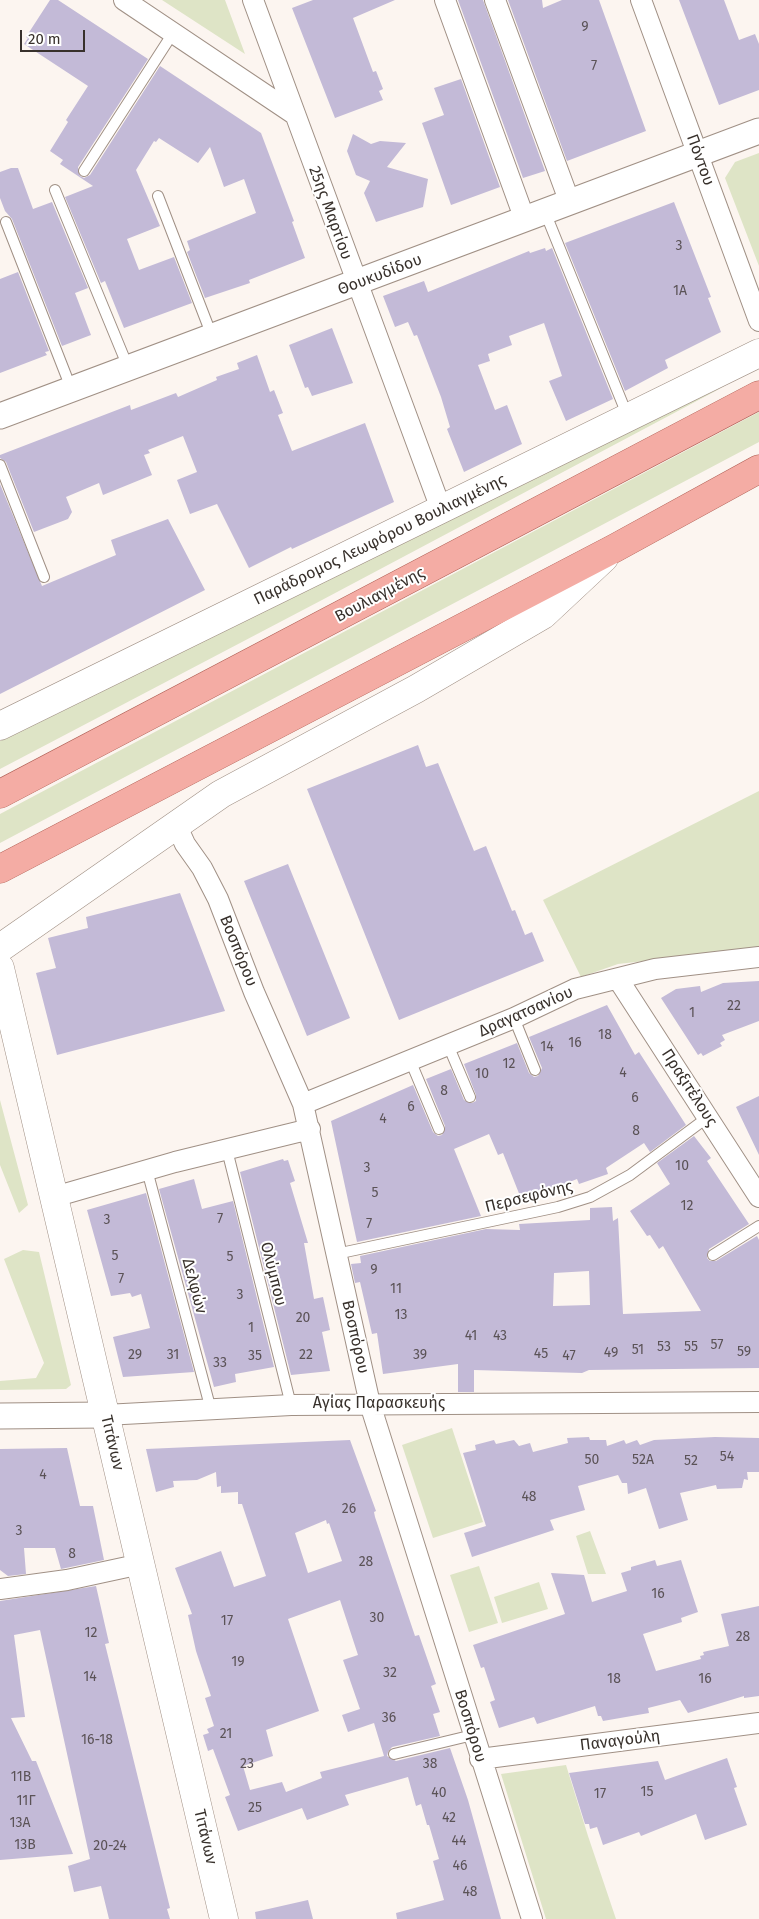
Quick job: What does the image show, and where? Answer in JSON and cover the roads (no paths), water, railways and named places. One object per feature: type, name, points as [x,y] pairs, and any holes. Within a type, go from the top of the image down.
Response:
[{"type":"main road","name":"Παράδρομος Λεωφόρου Βουλιαγμένης","points":[[0,726],[629,418],[759,352]]},
{"type":"main road","name":"Βουλιαγμένης","points":[[0,794],[759,395]]},
{"type":"main road","points":[[0,869],[615,548],[759,469]]},
{"type":"main road","points":[[0,948],[180,822],[236,786],[416,689],[543,615],[615,548]]},
{"type":"main road","name":"Τιτάνων","points":[[0,968],[224,1919]]},
{"type":"street","points":[[124,0],[294,114]]},
{"type":"street","name":"25ης Μαρτίου","points":[[253,0],[356,284],[441,509]]},
{"type":"street","points":[[445,0],[535,216]]},
{"type":"street","points":[[495,0],[570,203]]},
{"type":"street","name":"Πόντου","points":[[641,0],[759,321]]},
{"type":"street","name":"Θουκυδίδου","points":[[0,416],[356,284],[759,131]]},
{"type":"street","name":"Βοσπόρου","points":[[180,822],[180,833],[185,844],[202,868],[218,900],[254,992],[303,1104],[370,1404],[480,1759],[532,1919]]},
{"type":"street","name":"Δραγατσανίου","points":[[303,1104],[514,1018],[575,990],[655,969],[759,957]]},
{"type":"street","name":"Πραξιτέλους","points":[[618,979],[759,1197]]},
{"type":"street","points":[[54,1197],[147,1170],[310,1129]]},
{"type":"street","name":"Αγίας Παρασκευής","points":[[0,1416],[211,1410],[290,1405],[759,1402]]},
{"type":"street","points":[[0,1589],[67,1580],[141,1564]]},
{"type":"street","name":"Παναγούλη","points":[[480,1759],[759,1723]]},
{"type":"lane","points":[[84,171],[173,33]]},
{"type":"lane","points":[[55,190],[129,368]]},
{"type":"lane","points":[[158,196],[212,337]]},
{"type":"lane","points":[[535,216],[629,418]]},
{"type":"lane","points":[[6,222],[71,389]]},
{"type":"lane","points":[[0,465],[44,577]]},
{"type":"lane","points":[[514,1018],[535,1070]]},
{"type":"lane","points":[[448,1045],[470,1097]]},
{"type":"lane","points":[[410,1060],[439,1129]]},
{"type":"lane","name":"Περσεφόνης","points":[[336,1254],[558,1207],[590,1197],[630,1175],[708,1117]]},
{"type":"lane","name":"Ολύμπου","points":[[227,1150],[290,1405]]},
{"type":"lane","name":"Δελφών","points":[[147,1170],[211,1410]]},
{"type":"lane","points":[[713,1255],[759,1226]]},
{"type":"lane","points":[[394,1754],[473,1735]]}]
